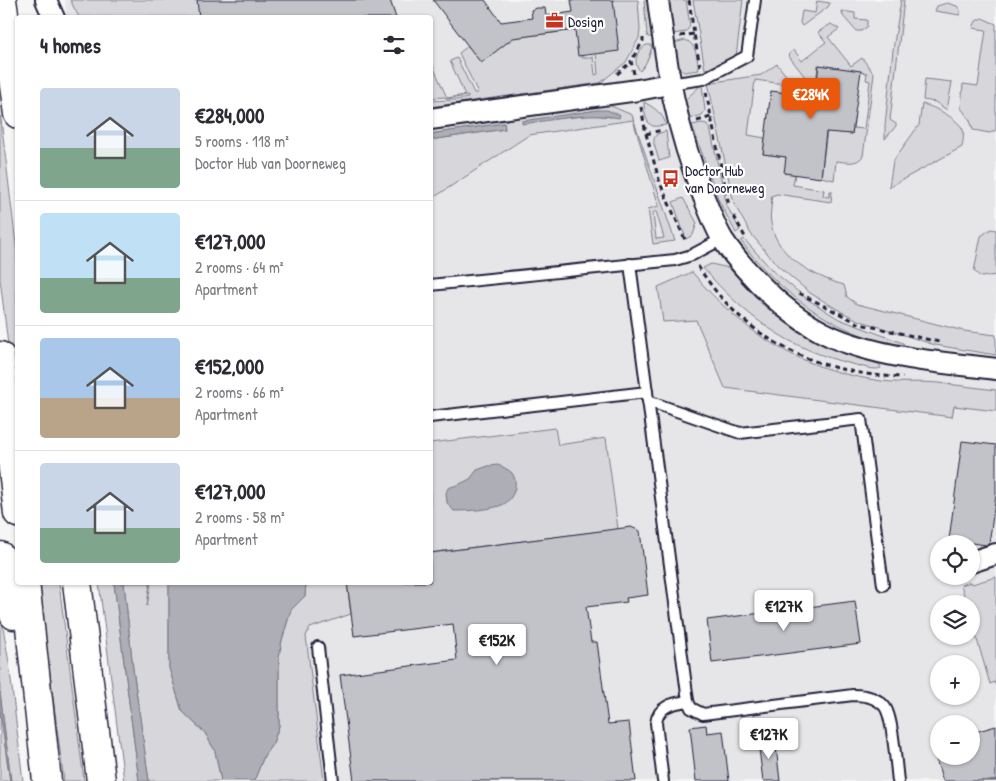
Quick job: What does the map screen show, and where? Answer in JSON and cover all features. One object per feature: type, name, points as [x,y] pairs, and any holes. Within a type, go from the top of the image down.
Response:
[{"type":"highway","points":[[2,0],[15,93]]},
{"type":"highway","points":[[0,356],[15,488]]},
{"type":"highway","points":[[0,556],[11,599],[21,652],[40,725]]},
{"type":"highway","points":[[25,585],[47,781]]},
{"type":"highway","points":[[77,585],[101,781]]},
{"type":"street","points":[[46,0],[53,15]]},
{"type":"street","points":[[658,0],[669,84],[678,126],[694,175],[722,239],[761,286],[784,307],[816,330],[853,345],[898,356],[996,370]]},
{"type":"street","points":[[433,118],[638,90],[669,84]]},
{"type":"street","points":[[980,559],[996,554]]},
{"type":"lane","points":[[669,84],[703,78],[747,56],[755,0]]},
{"type":"lane","points":[[433,284],[675,260],[722,239]]},
{"type":"lane","points":[[630,264],[688,701],[691,708],[703,714],[853,695],[871,697],[886,708],[890,720],[898,781]]},
{"type":"lane","points":[[433,416],[647,397],[740,433],[861,419],[883,585]]},
{"type":"lane","points":[[318,647],[332,781]]},
{"type":"lane","points":[[663,781],[656,723],[657,717],[664,708],[671,704],[688,701]]},
{"type":"path","points":[[689,0],[694,34],[730,209],[748,241]]},
{"type":"path","points":[[792,287],[799,293],[860,324],[948,344]]},
{"type":"shaded area","points":[[65,0],[996,0],[996,781],[160,781],[135,585],[433,585],[433,15],[66,15]]},
{"type":"shaded area","points":[[70,0],[198,0],[199,15],[78,15]]},
{"type":"shaded area","points":[[612,0],[638,0],[639,38],[626,62],[600,83],[433,107],[433,101],[468,98],[468,96],[447,99],[444,97],[433,98],[433,66],[447,98],[465,95],[450,61],[457,58],[474,93],[478,93],[459,53],[468,46],[481,62],[510,40],[509,38],[578,30],[582,58],[593,57],[595,75],[598,74],[596,53]]},
{"type":"shaded area","points":[[644,0],[649,0],[652,37],[648,37],[647,34]]},
{"type":"shaded area","points":[[668,0],[686,0],[690,26],[686,32],[672,34]]},
{"type":"shaded area","points":[[693,0],[743,0],[735,65],[705,69]]},
{"type":"shaded area","points":[[901,0],[904,0],[890,120],[896,126],[885,139],[893,50]]},
{"type":"shaded area","points":[[817,1],[830,3],[828,7],[802,26],[800,23],[802,11],[815,13]]},
{"type":"shaded area","points":[[947,3],[957,6],[960,10],[960,15],[935,11],[937,6]]},
{"type":"shaded area","points":[[842,11],[855,13],[855,19],[867,20],[867,27],[861,31],[856,31],[843,16]]},
{"type":"shaded area","points":[[982,18],[996,24],[996,130],[990,133],[973,130],[970,120],[961,108],[963,84],[978,86],[986,30],[973,28],[976,21]]},
{"type":"shaded area","points":[[831,24],[839,29],[828,37],[851,66],[862,58],[874,74],[863,156],[854,162],[836,161],[834,180],[821,177],[827,131],[852,134],[853,128],[864,129],[870,81],[866,80],[867,73],[818,65],[815,97],[810,97],[807,93],[809,82],[788,55],[794,50],[802,61],[826,42],[818,32]]},
{"type":"shaded area","points":[[685,40],[694,48],[699,70],[684,72],[678,67],[674,43]]},
{"type":"shaded area","points":[[646,45],[652,45],[648,59],[640,71],[636,60],[640,51]]},
{"type":"shaded area","points":[[777,64],[799,92],[796,94],[783,93],[784,84],[755,80],[748,135],[765,138],[763,154],[787,157],[784,173],[795,174],[793,185],[824,190],[823,196],[829,197],[830,191],[832,191],[831,202],[777,194],[771,196],[771,223],[774,235],[780,245],[788,255],[809,271],[844,285],[847,297],[857,304],[964,331],[996,335],[996,355],[935,345],[858,320],[810,293],[778,266],[751,234],[734,204],[708,83],[761,75]]},
{"type":"shaded area","points":[[925,79],[952,82],[947,110],[935,102],[923,100]]},
{"type":"shaded area","points":[[702,84],[705,111],[702,115],[690,119],[685,100]]},
{"type":"shaded area","points":[[644,102],[661,114],[666,125],[650,125],[646,116]]},
{"type":"shaded area","points":[[604,103],[632,115],[675,241],[653,244],[648,209],[659,206],[633,120],[529,135],[433,198],[433,140],[505,129],[504,123],[433,134],[433,128]],"holes":[[[598,110],[611,117],[593,115],[522,122]],[[656,211],[664,238],[656,239],[653,213]]]},
{"type":"shaded area","points":[[922,104],[945,114],[961,126],[963,130],[962,147],[889,187],[893,161],[919,125]]},
{"type":"shaded area","points":[[607,110],[620,115],[619,118],[583,116],[522,124],[522,121]]},
{"type":"shaded area","points":[[0,111],[15,236],[15,403],[0,279]]},
{"type":"shaded area","points":[[504,123],[505,129],[433,140],[433,134]]},
{"type":"shaded area","points":[[707,124],[710,128],[727,206],[740,230],[736,233],[719,201],[692,125]]},
{"type":"shaded area","points":[[666,131],[669,158],[659,161],[654,138],[657,134]]},
{"type":"shaded area","points":[[683,198],[697,223],[693,235],[686,239],[673,202]]},
{"type":"shaded area","points":[[991,229],[996,230],[996,275],[981,277],[974,271],[981,236]]},
{"type":"shaded area","points":[[744,239],[773,271],[807,299],[839,319],[903,343],[905,346],[893,345],[872,339],[833,322],[816,312],[768,273],[741,241]]},
{"type":"shaded area","points":[[711,264],[729,268],[762,304],[797,331],[840,352],[879,364],[881,368],[867,368],[829,358],[788,340],[752,316],[735,301],[703,268]]},
{"type":"shaded area","points":[[692,272],[731,313],[773,344],[796,356],[847,374],[875,380],[939,383],[996,390],[996,411],[954,406],[952,417],[725,388],[696,320],[663,322],[658,287]]},
{"type":"shaded area","points":[[555,428],[558,445],[606,438],[618,529],[433,553],[433,443]]},
{"type":"shaded area","points":[[498,465],[509,470],[514,477],[515,486],[513,494],[508,501],[487,509],[454,511],[447,503],[446,493],[448,488],[470,479],[477,470]]},
{"type":"shaded area","points":[[996,577],[995,685],[995,682],[990,684],[979,645],[980,595],[964,595],[961,585],[980,585],[980,582]]},
{"type":"shaded area","points":[[38,585],[59,585],[84,781],[64,781]]},
{"type":"shaded area","points":[[99,585],[114,585],[139,781],[124,781]]},
{"type":"shaded area","points":[[114,585],[124,585],[133,669],[149,781],[139,781]]},
{"type":"shaded area","points":[[124,585],[150,585],[147,606],[151,585],[169,585],[169,668],[182,711],[205,733],[215,751],[221,781],[149,781],[133,669]]},
{"type":"shaded area","points":[[169,585],[306,585],[305,596],[291,610],[282,640],[279,657],[279,726],[273,743],[264,756],[254,781],[221,781],[215,751],[205,733],[182,711],[169,668]]},
{"type":"shaded area","points":[[306,585],[347,585],[351,614],[310,628],[306,636],[324,781],[254,781],[264,756],[273,743],[279,726],[279,657],[282,640],[291,610],[305,596]]},
{"type":"shaded area","points":[[0,609],[9,663],[23,781],[11,781],[0,692]]},
{"type":"shaded area","points":[[0,692],[11,781],[0,710]]},
{"type":"shaded area","points":[[0,710],[1,718],[10,781],[0,781]]},
{"type":"building","points":[[197,0],[390,0],[395,15],[199,15]]},
{"type":"building","points":[[433,0],[485,0],[501,22],[532,18],[531,10],[537,8],[545,8],[546,16],[573,12],[571,0],[613,0],[619,51],[578,56],[575,30],[513,38],[481,63]]},
{"type":"building","points":[[819,65],[861,71],[852,134],[826,132],[821,178],[784,173],[786,157],[763,154],[771,91],[815,94]]},
{"type":"building","points":[[962,441],[996,445],[996,495],[989,544],[980,544],[980,535],[950,535]]},
{"type":"building","points":[[631,527],[640,531],[648,595],[626,598],[627,602],[586,607],[591,642],[597,642],[608,724],[629,722],[636,781],[354,781],[340,675],[457,660],[453,624],[354,636],[347,585],[433,585],[433,553]]},
{"type":"building","points":[[855,601],[861,644],[712,663],[707,620]]},
{"type":"building","points":[[706,725],[707,733],[723,731],[729,781],[696,781],[690,727]]},
{"type":"building","points":[[996,726],[996,781],[943,781],[938,765],[980,765],[980,730]]},
{"type":"building","points":[[775,738],[780,781],[763,781],[758,740]]},
{"type":"place","name":"Dosign","points":[[554,21]]},
{"type":"place","name":"Doctor Hub van Doorneweg","points":[[671,179]]}]
